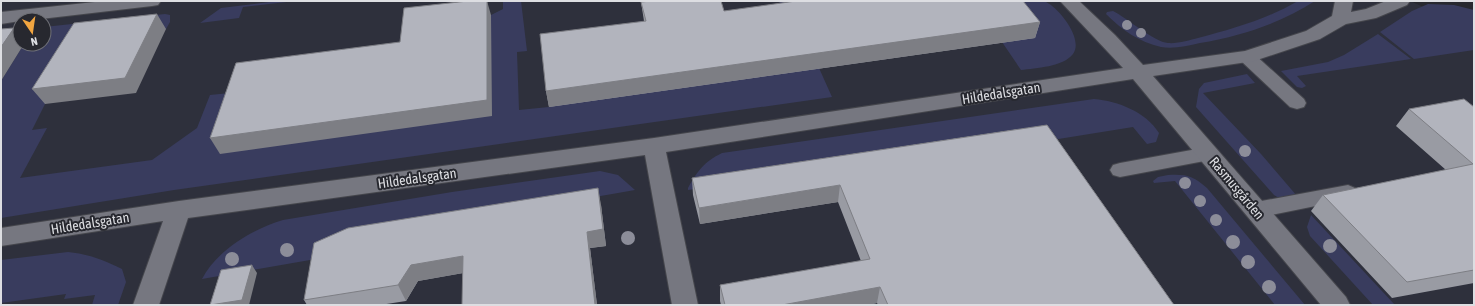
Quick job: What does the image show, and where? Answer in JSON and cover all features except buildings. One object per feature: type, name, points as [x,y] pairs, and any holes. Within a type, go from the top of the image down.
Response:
[{"type":"street","points":[[1,18],[152,1]]},
{"type":"street","name":"Rasmusgården","points":[[1069,1],[1108,39],[1138,72],[1337,305]]},
{"type":"street","name":"Hildedalsgatan","points":[[1,237],[179,210],[654,146],[1138,72],[1247,57],[1313,35],[1343,10],[1370,14],[1401,1]]},
{"type":"street","points":[[654,146],[685,305]]},
{"type":"street","points":[[146,305],[179,210]]},
{"type":"lane","points":[[1247,57],[1297,103]]},
{"type":"lane","points":[[1120,170],[1208,154]]},
{"type":"lane","points":[[1256,210],[1365,189]]},
{"type":"shaded area","points":[[1,1],[1410,1],[1428,9],[1474,19],[1474,305],[1,305]]},
{"type":"shaded area","points":[[277,1],[295,1],[243,7],[239,18],[200,23],[221,8]]},
{"type":"shaded area","points":[[503,1],[521,1],[527,51],[517,52],[519,110],[549,107],[786,18],[779,1],[789,1],[832,97],[174,190],[1,218],[1,81],[19,52],[52,52],[52,26],[165,14],[170,15],[170,22],[166,29],[45,104],[32,130],[47,128],[20,178],[152,160],[197,128],[210,95],[240,92],[491,15],[503,9]]},
{"type":"shaded area","points":[[1006,1],[1043,1],[1051,5],[1063,17],[1073,33],[1076,48],[1073,54],[1063,62],[1021,70],[1002,42],[1035,37]]},
{"type":"shaded area","points":[[1298,1],[1315,1],[1288,16],[1260,28],[1230,37],[1166,48],[1138,39],[1118,25],[1106,14],[1107,12],[1113,11],[1155,39],[1162,42],[1175,43],[1211,35],[1250,23]]},
{"type":"shaded area","points":[[1428,4],[1454,5],[1474,10],[1474,50],[1414,59],[1380,32],[1412,11]]},
{"type":"shaded area","points":[[1378,34],[1411,59],[1297,76],[1306,86],[1302,88],[1297,87],[1281,71],[1328,62],[1344,55]]},
{"type":"shaded area","points":[[1247,74],[1255,83],[1203,93],[1261,154],[1297,196],[1279,198],[1274,195],[1196,107],[1199,89],[1204,83]]},
{"type":"shaded area","points":[[1094,99],[1122,105],[1147,119],[1159,133],[1156,142],[1147,144],[1133,127],[1046,141],[1041,138],[688,190],[698,171],[710,160],[722,153]]},
{"type":"shaded area","points":[[600,171],[618,175],[635,190],[329,247],[310,260],[202,279],[226,250],[248,235],[283,220],[452,192]]},
{"type":"shaded area","points":[[1180,175],[1194,178],[1207,188],[1305,305],[1275,305],[1175,181],[1154,183],[1153,181],[1158,177]]},
{"type":"shaded area","points":[[1311,215],[1395,305],[1373,305],[1310,236],[1307,227]]},
{"type":"shaded area","points":[[68,252],[96,258],[122,269],[126,282],[118,305],[92,305],[95,295],[64,299],[66,294],[1,303],[1,260]]}]
